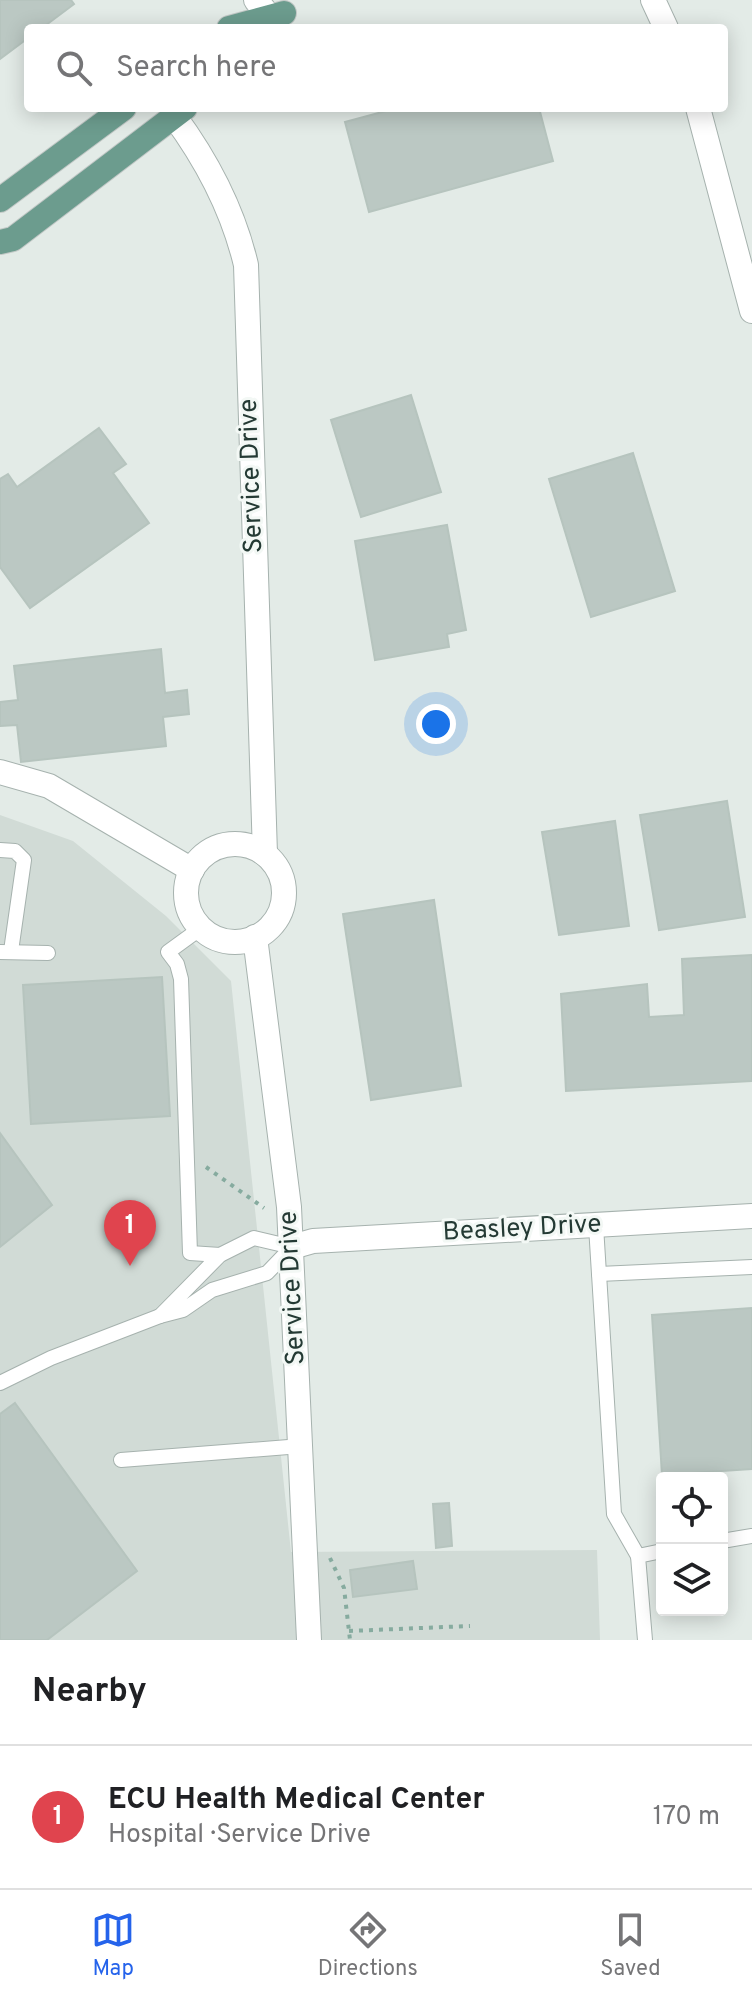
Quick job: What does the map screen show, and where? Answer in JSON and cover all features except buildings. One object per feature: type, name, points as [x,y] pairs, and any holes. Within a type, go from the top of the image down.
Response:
[{"type":"main road","points":[[240,24],[276,11]]},
{"type":"main road","points":[[0,200],[119,112]]},
{"type":"main road","points":[[0,242],[13,239],[179,112]]},
{"type":"street","points":[[653,0],[664,24]]},
{"type":"street","name":"Service Drive","points":[[179,112],[236,223],[246,265],[265,854]]},
{"type":"street","points":[[699,112],[752,311]]},
{"type":"street","points":[[0,772],[49,786],[192,870]]},
{"type":"street","points":[[225,845],[253,847],[265,854],[280,873],[284,897],[277,918],[255,937],[228,941],[201,928],[187,900],[192,870],[200,858],[225,845]]},
{"type":"street","name":"Service Drive","points":[[255,937],[292,1247],[309,1640]]},
{"type":"street","name":"Beasley Drive","points":[[292,1247],[338,1239],[752,1216]]},
{"type":"lane","points":[[0,850],[15,851],[24,860],[6,952],[48,953]]},
{"type":"lane","points":[[201,928],[168,952],[177,964],[181,979],[190,1253],[220,1255]]},
{"type":"lane","points":[[596,1226],[614,1514],[638,1556],[645,1640]]},
{"type":"lane","points":[[160,1316],[220,1255],[254,1238],[292,1247]]},
{"type":"lane","points":[[0,1383],[51,1358],[183,1310],[212,1290],[267,1273],[292,1247]]},
{"type":"lane","points":[[599,1274],[752,1267]]},
{"type":"lane","points":[[121,1460],[301,1446]]},
{"type":"lane","points":[[728,1540],[752,1536]]},
{"type":"lane","points":[[638,1556],[656,1552]]},
{"type":"path","points":[[197,1160],[266,1210],[253,1218]]},
{"type":"path","points":[[349,1631],[470,1626]]},
{"type":"shaded area","points":[[0,815],[73,841],[166,916],[231,981],[291,1552],[597,1550],[600,1640],[0,1640]]},
{"type":"place","name":"ECU Health Medical Center","points":[[130,1266]]}]
